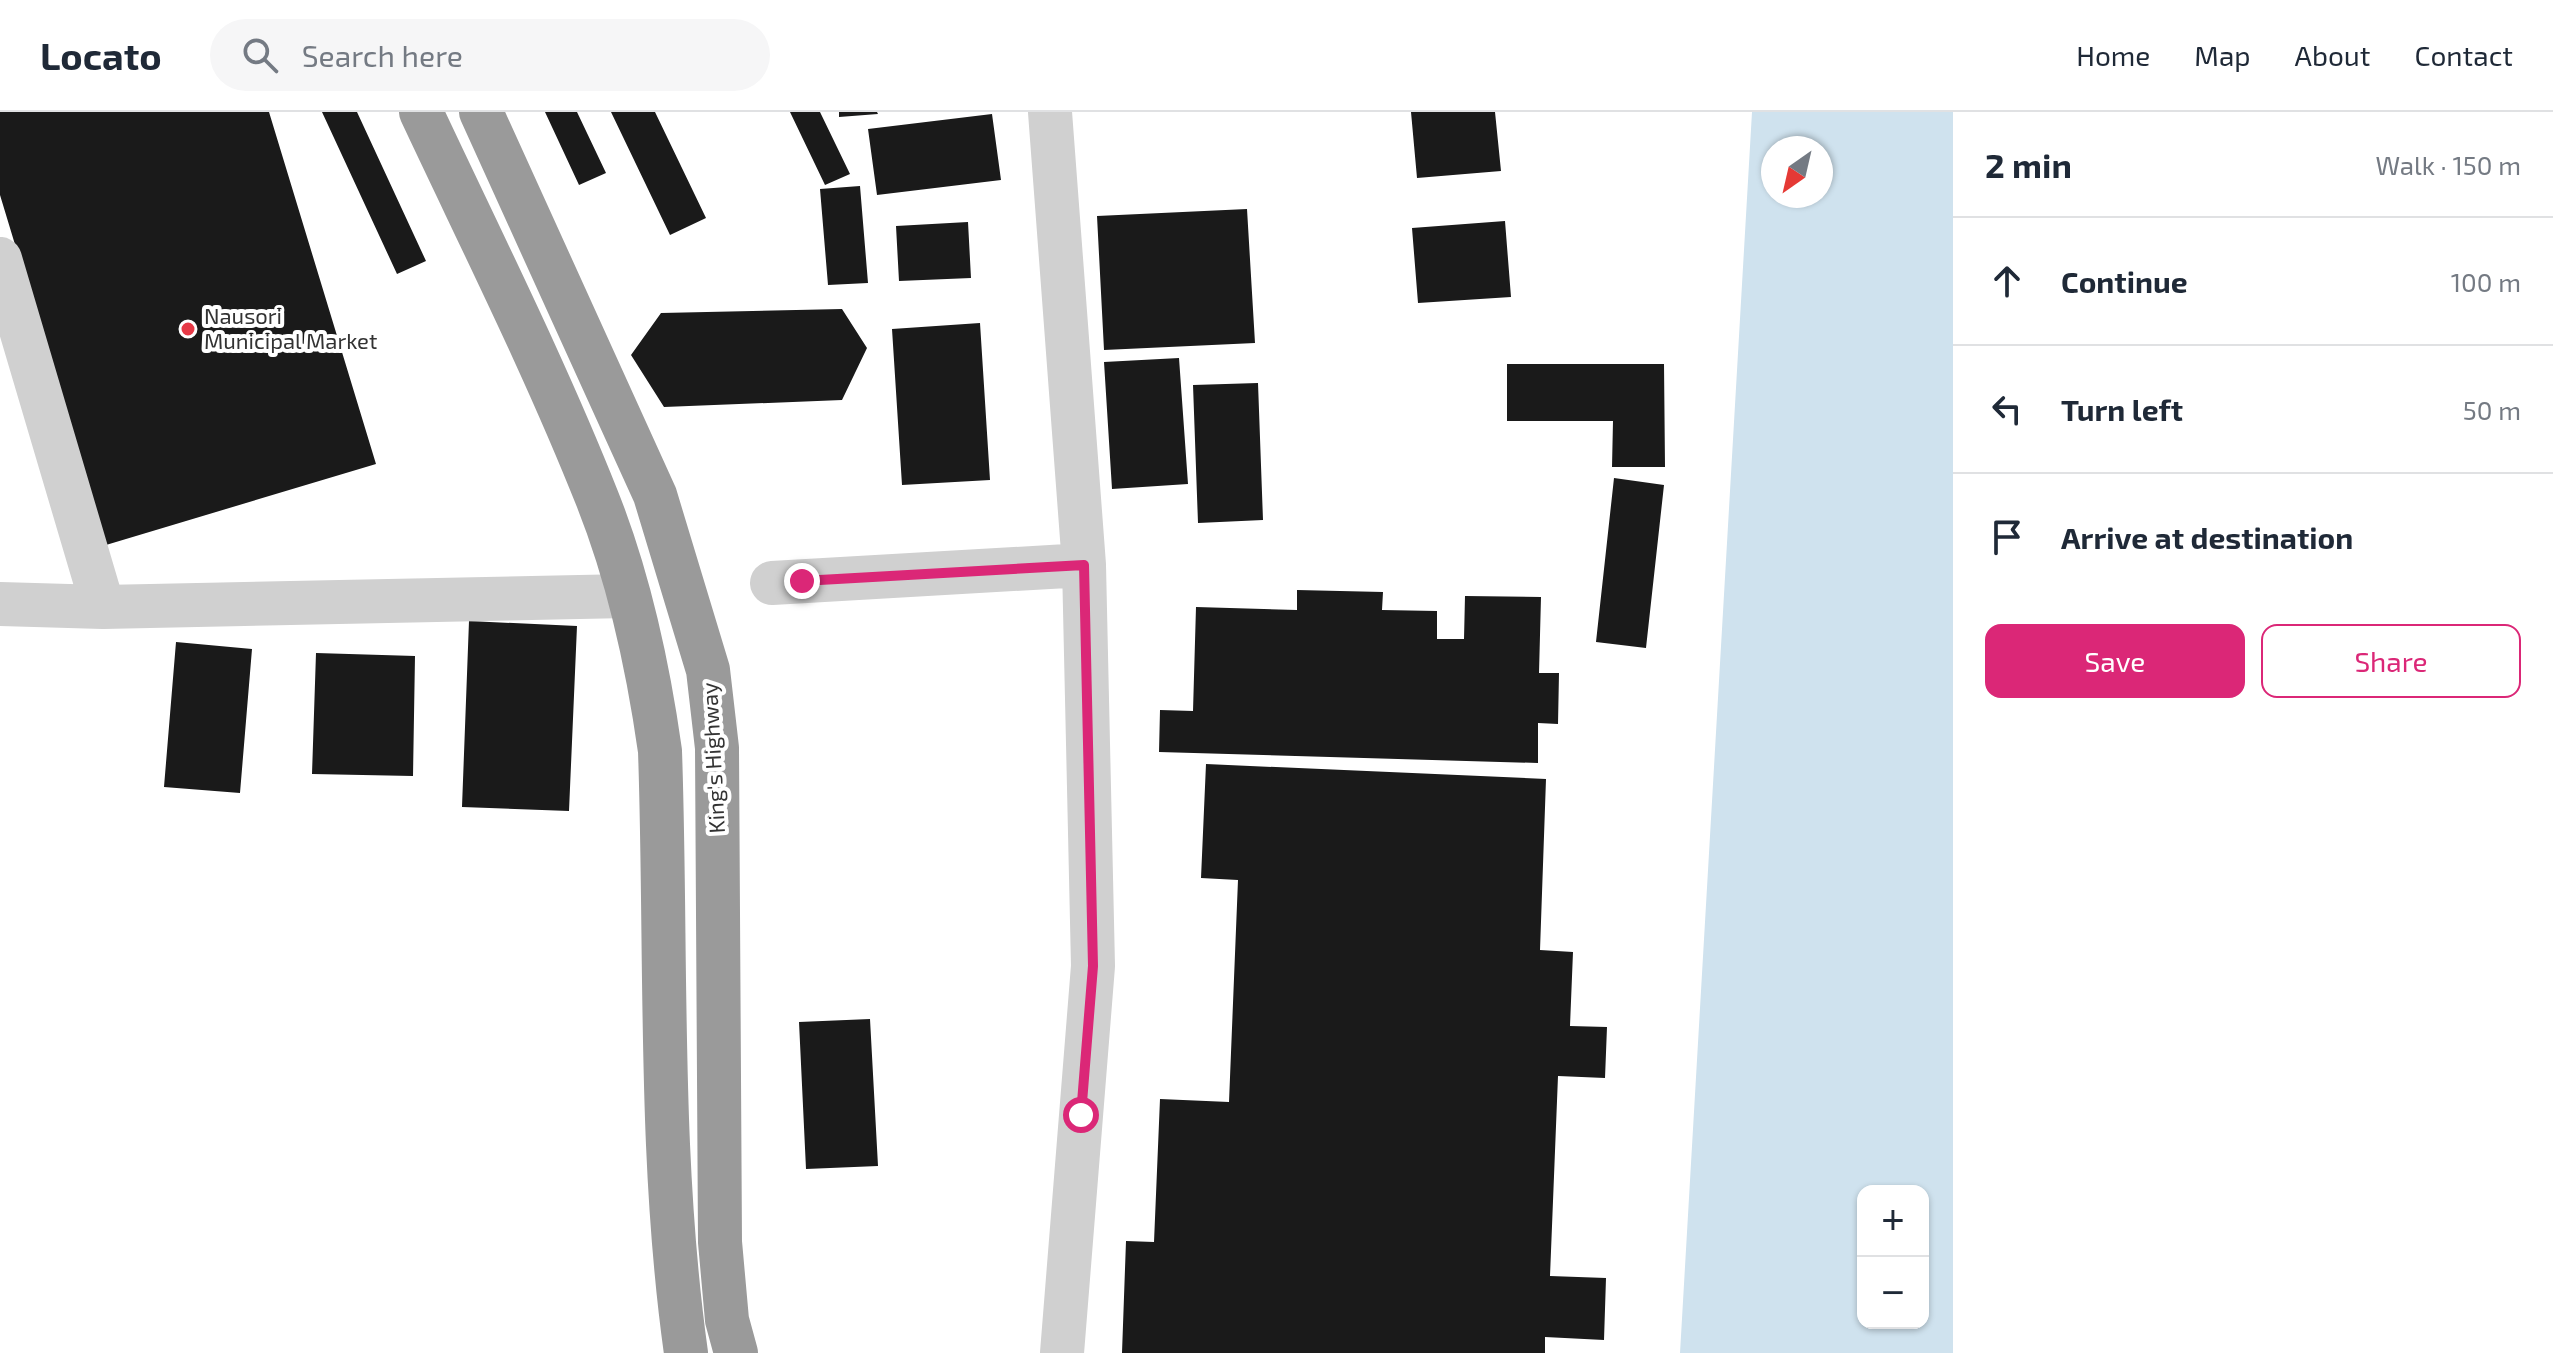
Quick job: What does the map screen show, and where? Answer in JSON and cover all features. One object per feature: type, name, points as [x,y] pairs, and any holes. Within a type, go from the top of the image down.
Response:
[{"type":"highway","points":[[421,112],[521,319],[598,500],[651,687],[660,751],[670,1173],[676,1281],[686,1353]]},
{"type":"highway","name":"King's Highway","points":[[481,112],[655,495],[708,670],[717,748],[720,1242],[727,1320],[736,1353]]},
{"type":"street","points":[[1050,112],[1084,565],[1093,966],[1062,1353]]},
{"type":"street","points":[[0,259],[103,607]]},
{"type":"street","points":[[772,583],[1084,565]]},
{"type":"street","points":[[0,604],[103,607],[627,596]]},
{"type":"water","points":[[1752,112],[1953,112],[1953,1353],[1680,1353]]},
{"type":"building","name":"Nausori Municipal Market","points":[[0,112],[269,112],[376,464],[106,545],[0,195]]},
{"type":"building","points":[[322,112],[357,112],[426,261],[397,274]]},
{"type":"building","points":[[545,112],[577,112],[606,173],[579,185]]},
{"type":"building","points":[[611,112],[655,112],[706,218],[670,235]]},
{"type":"building","points":[[790,112],[820,112],[850,174],[825,185]]},
{"type":"building","points":[[839,112],[877,112],[878,114],[839,117]]},
{"type":"building","points":[[1411,112],[1495,112],[1501,171],[1417,178]]},
{"type":"building","points":[[992,114],[1001,180],[877,195],[868,129]]},
{"type":"building","points":[[860,186],[868,283],[828,285],[820,189]]},
{"type":"building","points":[[1247,209],[1255,343],[1104,350],[1097,216]]},
{"type":"building","points":[[1505,221],[1511,297],[1418,303],[1412,228]]},
{"type":"building","points":[[968,222],[971,278],[899,281],[896,226]]},
{"type":"building","points":[[842,309],[867,348],[842,400],[664,407],[631,355],[661,313]]},
{"type":"building","points":[[980,323],[990,480],[902,485],[892,329]]},
{"type":"building","points":[[1179,358],[1188,484],[1112,489],[1104,362]]},
{"type":"building","points":[[1507,364],[1664,364],[1665,467],[1612,467],[1613,421],[1507,421]]},
{"type":"building","points":[[1258,383],[1263,520],[1198,523],[1193,385]]},
{"type":"building","points":[[1614,478],[1664,485],[1646,648],[1596,642]]},
{"type":"building","points":[[1297,590],[1383,592],[1382,610],[1437,611],[1437,639],[1464,639],[1465,596],[1541,597],[1539,673],[1559,673],[1558,724],[1538,723],[1538,763],[1159,752],[1160,710],[1193,711],[1196,607],[1297,610]]},
{"type":"building","points":[[469,621],[577,626],[569,811],[462,807]]},
{"type":"building","points":[[176,642],[252,649],[240,793],[164,787]]},
{"type":"building","points":[[316,653],[415,656],[413,776],[312,774]]},
{"type":"building","points":[[1206,764],[1546,779],[1540,950],[1573,952],[1570,1026],[1607,1027],[1605,1078],[1558,1076],[1550,1276],[1606,1278],[1604,1340],[1545,1337],[1545,1353],[1122,1353],[1126,1241],[1154,1242],[1160,1099],[1229,1102],[1238,880],[1201,878]]},
{"type":"building","points":[[870,1019],[878,1166],[806,1169],[799,1022]]},
{"type":"place","name":"Nausori Municipal Market","points":[[188,329]]},
{"type":"route","points":[[802,581],[1084,565],[1093,966],[1081,1115]]}]
